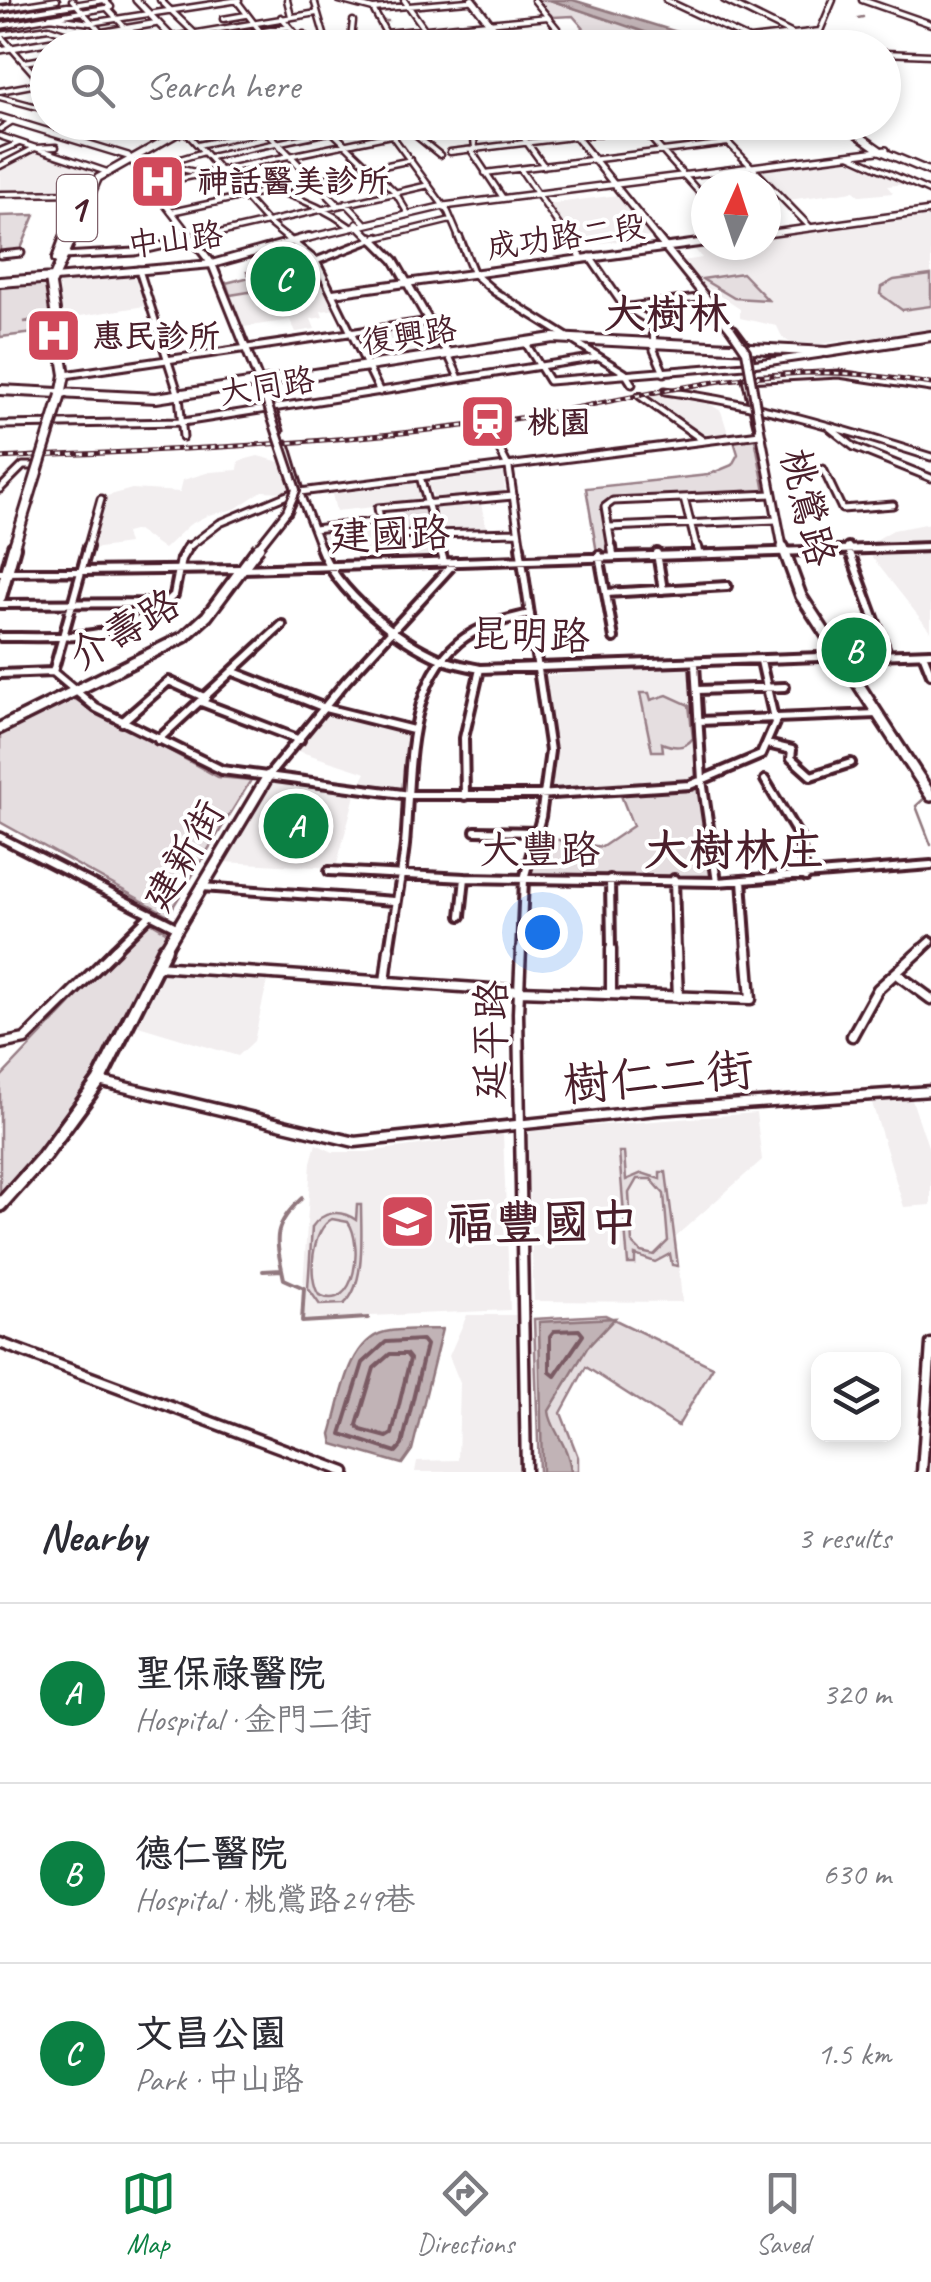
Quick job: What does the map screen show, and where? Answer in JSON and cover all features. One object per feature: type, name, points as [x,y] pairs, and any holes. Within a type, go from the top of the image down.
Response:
[{"type":"main road","points":[[470,1],[492,30]]},
{"type":"main road","name":"1","points":[[52,279],[88,182],[164,140]]},
{"type":"main road","points":[[868,140],[883,151],[931,170]]},
{"type":"main road","points":[[0,600],[4,572],[65,375],[52,279]]},
{"type":"main road","name":"中山路","points":[[0,282],[52,279]]},
{"type":"main road","name":"復興路","points":[[0,390],[132,399],[179,396],[525,342],[569,340],[828,352],[931,336]]},
{"type":"street","points":[[0,1],[8,0]]},
{"type":"street","points":[[16,0],[41,28]]},
{"type":"street","points":[[0,9],[57,0]]},
{"type":"street","points":[[0,17],[104,0],[126,28]]},
{"type":"street","points":[[136,0],[165,30]]},
{"type":"street","points":[[162,0],[191,30]]},
{"type":"street","points":[[50,17],[93,23],[238,0],[259,30]]},
{"type":"street","points":[[287,0],[291,16]]},
{"type":"street","points":[[314,0],[323,30]]},
{"type":"street","points":[[339,0],[374,12],[482,0]]},
{"type":"street","points":[[404,0],[415,30],[548,17]]},
{"type":"street","points":[[534,0],[559,30]]},
{"type":"street","points":[[666,0],[731,30]]},
{"type":"street","points":[[721,0],[787,30]]},
{"type":"street","points":[[821,30],[833,0]]},
{"type":"street","points":[[862,0],[931,24]]},
{"type":"street","points":[[74,2],[98,30]]},
{"type":"street","points":[[0,26],[109,7]]},
{"type":"street","points":[[374,12],[384,30]]},
{"type":"street","points":[[205,30],[317,13]]},
{"type":"street","points":[[223,19],[246,15]]},
{"type":"street","points":[[281,17],[291,30]]},
{"type":"street","points":[[352,30],[353,21]]},
{"type":"street","points":[[113,30],[158,22]]},
{"type":"street","points":[[267,30],[288,27]]},
{"type":"street","points":[[0,35],[41,28],[57,30]]},
{"type":"street","points":[[0,35],[30,67]]},
{"type":"street","points":[[0,50],[30,45]]},
{"type":"street","points":[[901,54],[931,55]]},
{"type":"street","points":[[25,62],[30,61]]},
{"type":"street","points":[[0,94],[30,86]]},
{"type":"street","points":[[0,94],[30,104]]},
{"type":"street","points":[[0,117],[30,125]]},
{"type":"street","points":[[14,120],[0,132],[105,171]]},
{"type":"street","points":[[77,140],[159,166],[282,188],[357,224]]},
{"type":"street","points":[[193,140],[266,222],[316,261],[380,392]]},
{"type":"street","points":[[198,145],[222,140]]},
{"type":"street","points":[[275,140],[394,260],[460,378]]},
{"type":"street","points":[[159,166],[293,140]]},
{"type":"street","points":[[341,140],[395,192],[407,212]]},
{"type":"street","points":[[150,186],[368,140]]},
{"type":"street","points":[[395,140],[444,206],[474,274],[495,292],[628,376],[632,384]]},
{"type":"street","points":[[426,140],[440,155]]},
{"type":"street","points":[[470,150],[475,148],[476,140]]},
{"type":"street","points":[[526,140],[544,166]]},
{"type":"street","points":[[450,152],[552,140]]},
{"type":"street","points":[[578,140],[746,349],[748,365]]},
{"type":"street","points":[[652,140],[691,184]]},
{"type":"street","points":[[725,140],[808,226]]},
{"type":"street","points":[[0,151],[20,142]]},
{"type":"street","points":[[486,173],[728,143]]},
{"type":"street","points":[[0,164],[35,148],[56,146]]},
{"type":"street","points":[[470,150],[503,198]]},
{"type":"street","name":"中山路","points":[[52,279],[212,264],[357,224],[444,206],[883,151]]},
{"type":"street","points":[[849,155],[931,192]]},
{"type":"street","points":[[130,157],[212,264],[248,348],[277,432]]},
{"type":"street","points":[[171,212],[411,160]]},
{"type":"street","points":[[520,169],[623,305],[653,323],[656,359],[664,373]]},
{"type":"street","points":[[62,256],[135,252],[430,185]]},
{"type":"street","points":[[0,194],[86,193]]},
{"type":"street","points":[[781,230],[931,210]]},
{"type":"street","points":[[316,261],[370,239],[451,220]]},
{"type":"street","name":"成功路二段","points":[[332,293],[691,243]]},
{"type":"street","points":[[0,255],[21,253]]},
{"type":"street","points":[[139,270],[179,396],[183,437]]},
{"type":"street","points":[[629,308],[705,297]]},
{"type":"street","points":[[0,636],[104,636],[168,603],[174,595],[183,555],[194,541],[264,502],[296,494],[706,442],[760,431],[746,351],[718,314]]},
{"type":"street","points":[[65,375],[430,321]]},
{"type":"street","points":[[525,342],[549,381],[649,377],[828,352]]},
{"type":"street","name":"大同路","points":[[0,426],[184,422],[598,357]]},
{"type":"street","points":[[754,378],[788,373],[855,375],[931,388]]},
{"type":"street","name":"桃鶯路","points":[[760,431],[763,429],[754,378],[746,379],[783,549],[801,596],[930,795]]},
{"type":"street","name":"介壽路","points":[[242,569],[287,511],[296,490],[261,386]]},
{"type":"street","points":[[664,392],[750,402],[931,457]]},
{"type":"street","points":[[640,396],[706,442]]},
{"type":"street","points":[[820,422],[854,447],[931,478]]},
{"type":"street","name":"延平路","points":[[494,439],[509,468],[550,752],[538,832],[524,880],[520,990],[526,1472]]},
{"type":"street","points":[[286,444],[301,482],[296,494]]},
{"type":"street","points":[[0,489],[23,466],[33,466]]},
{"type":"street","points":[[823,469],[842,509],[893,505]]},
{"type":"street","points":[[421,480],[444,562]]},
{"type":"street","name":"介壽路","points":[[0,728],[184,636],[208,616],[296,494]]},
{"type":"street","name":"昆明路","points":[[296,494],[337,582],[377,618],[440,659],[480,670],[927,654]]},
{"type":"street","points":[[613,555],[605,507],[613,501],[772,494]]},
{"type":"street","points":[[512,496],[378,508],[383,535],[518,532]]},
{"type":"street","points":[[684,498],[698,552]]},
{"type":"street","points":[[53,672],[102,500]]},
{"type":"street","points":[[609,527],[777,520]]},
{"type":"street","points":[[314,529],[380,521]]},
{"type":"street","points":[[848,547],[888,656]]},
{"type":"street","points":[[927,547],[931,556]]},
{"type":"street","name":"建國路","points":[[4,572],[242,569],[927,547]]},
{"type":"street","points":[[657,553],[664,590]]},
{"type":"street","points":[[599,555],[614,638]]},
{"type":"street","name":"建新街","points":[[0,1205],[44,1156],[99,1081],[155,966],[268,776],[369,654],[396,630],[455,562]]},
{"type":"street","points":[[606,593],[727,586]]},
{"type":"street","points":[[0,600],[168,603]]},
{"type":"street","points":[[385,982],[410,796],[413,730],[440,659],[479,626],[530,614]]},
{"type":"street","points":[[158,740],[282,625]]},
{"type":"street","points":[[927,654],[931,674]]},
{"type":"street","points":[[0,674],[53,672],[122,722],[222,770],[410,796],[545,795],[690,785],[761,756],[774,718],[760,661]]},
{"type":"street","points":[[695,664],[702,780],[718,882]]},
{"type":"street","points":[[465,796],[464,738],[480,670]]},
{"type":"street","points":[[234,672],[324,708],[413,730]]},
{"type":"street","points":[[122,722],[169,681],[300,740]]},
{"type":"street","points":[[698,690],[785,687]]},
{"type":"street","points":[[699,722],[878,714]]},
{"type":"street","points":[[768,744],[792,750],[791,758],[811,776],[851,763]]},
{"type":"street","points":[[766,780],[799,837],[806,877]]},
{"type":"street","points":[[475,831],[538,832]]},
{"type":"street","points":[[0,837],[179,928]]},
{"type":"street","name":"大豐路","points":[[329,871],[524,880],[718,882],[931,865]]},
{"type":"street","points":[[461,916],[465,878]]},
{"type":"street","points":[[610,879],[611,994]]},
{"type":"street","points":[[674,880],[678,997]]},
{"type":"street","points":[[155,966],[520,990],[751,999],[742,880]]},
{"type":"street","points":[[201,887],[394,901]]},
{"type":"street","points":[[0,1044],[25,1038],[151,914]]},
{"type":"street","points":[[852,1036],[878,989],[931,940]]},
{"type":"street","points":[[922,949],[931,956]]},
{"type":"street","points":[[896,974],[931,1000]]},
{"type":"street","name":"樹仁二街","points":[[99,1081],[355,1142],[519,1123],[931,1091]]},
{"type":"street","points":[[0,1343],[345,1472]]},
{"type":"street","points":[[922,1472],[931,1344]]},
{"type":"shaded area","points":[[537,0],[550,0],[643,30],[585,30],[573,16],[553,17]]},
{"type":"shaded area","points":[[36,149],[96,170],[76,191],[0,192],[0,173],[6,164]]},
{"type":"shaded area","points":[[850,159],[905,184],[887,186],[893,193],[860,196],[854,191],[788,200],[781,193],[781,170],[757,169]]},
{"type":"shaded area","points":[[618,195],[650,237],[578,246],[548,204]]},
{"type":"shaded area","points":[[931,212],[931,330],[796,347],[782,337],[777,326],[740,318],[740,309],[700,283],[683,261],[781,260],[781,234]]},
{"type":"shaded area","points":[[35,215],[20,251],[0,253],[0,216]]},
{"type":"shaded area","points":[[289,260],[296,266],[313,260],[324,280],[230,295],[226,283],[250,277],[247,272]]},
{"type":"shaded area","points":[[133,273],[145,306],[61,319],[59,279]]},
{"type":"shaded area","points":[[742,273],[768,300],[734,298],[702,279]]},
{"type":"shaded area","points":[[931,275],[931,306],[902,310],[880,294],[881,287],[894,280]]},
{"type":"shaded area","points":[[39,281],[46,284],[50,316],[24,322],[50,320],[52,331],[0,337],[0,285]]},
{"type":"shaded area","points":[[324,281],[337,309],[321,311],[323,317],[311,319],[315,329],[296,332],[290,320],[244,327],[231,295]]},
{"type":"shaded area","points":[[425,326],[442,352],[368,364],[358,337],[361,333]]},
{"type":"shaded area","points":[[659,391],[667,396],[703,400],[721,411],[729,436],[709,439],[651,404],[643,395]]},
{"type":"shaded area","points":[[755,438],[765,492],[612,499],[602,507],[611,553],[597,553],[586,488],[708,475],[732,465],[738,454],[734,441]]},
{"type":"shaded area","points":[[258,456],[284,463],[287,492],[262,491],[235,509],[208,515],[189,525],[164,549],[137,530],[125,533],[128,544],[92,549],[107,496],[132,489],[180,492],[183,480],[210,472],[238,470],[239,461]]},
{"type":"shaded area","points":[[504,473],[505,494],[435,500],[427,483]]},
{"type":"shaded area","points":[[414,483],[423,500],[420,502],[336,511],[332,494]]},
{"type":"shaded area","points":[[480,500],[487,530],[440,530],[434,507]]},
{"type":"shaded area","points":[[426,504],[434,533],[384,533],[380,508]]},
{"type":"shaded area","points":[[931,523],[931,632],[864,547],[893,530]]},
{"type":"shaded area","points":[[375,525],[380,537],[432,537],[436,556],[355,562],[355,540],[326,543],[322,531]]},
{"type":"shaded area","points":[[692,665],[698,776],[684,782],[551,787],[554,751],[543,676]]},
{"type":"shaded area","points":[[640,693],[649,693],[651,700],[667,695],[689,705],[693,738],[690,742],[679,746],[662,743],[663,751],[652,751]]},
{"type":"shaded area","points":[[71,697],[218,777],[251,780],[168,915],[0,822],[0,731]]},
{"type":"shaded area","points":[[326,710],[393,730],[412,731],[407,784],[401,792],[359,786],[366,773],[295,750]]},
{"type":"shaded area","points":[[274,778],[356,791],[336,868],[223,862]]},
{"type":"shaded area","points":[[699,786],[714,879],[527,878],[540,837],[602,847],[633,826],[620,793],[686,791]]},
{"type":"shaded area","points":[[149,921],[172,935],[91,1080],[0,1193],[0,1078]]},
{"type":"shaded area","points":[[164,969],[268,978],[254,1041],[238,1056],[135,1025]]},
{"type":"shaded area","points":[[912,1100],[931,1155],[931,1205],[904,1207],[872,1103]]},
{"type":"shaded area","points":[[756,1113],[762,1160],[676,1236],[682,1302],[534,1301],[527,1131]]},
{"type":"shaded area","name":"福豐國中","points":[[503,1134],[510,1310],[301,1319],[311,1162],[316,1144],[333,1152],[367,1152]]},
{"type":"shaded area","points":[[619,1152],[624,1152],[626,1180],[642,1173],[660,1179],[660,1172],[666,1172],[678,1266],[672,1265],[670,1254],[655,1262],[635,1255],[635,1264],[628,1264]],"holes":[[[637,1179],[651,1179],[664,1194],[668,1241],[654,1255],[641,1252],[632,1243],[629,1193]]]},
{"type":"shaded area","points":[[357,1205],[361,1205],[361,1258],[356,1284],[344,1304],[320,1305],[308,1288],[312,1227],[332,1213],[356,1220]],"holes":[[[332,1219],[348,1222],[355,1244],[349,1285],[332,1298],[319,1295],[313,1277],[316,1243],[325,1224]]]},
{"type":"shaded area","points":[[467,1315],[516,1315],[518,1472],[415,1472],[417,1461],[458,1460],[460,1383],[449,1356]]},
{"type":"shaded area","points":[[605,1315],[713,1367],[678,1426],[586,1367],[561,1413],[578,1457],[578,1472],[539,1472],[534,1319]]},
{"type":"water","points":[[550,0],[573,0],[671,30],[639,30]]},
{"type":"water","points":[[615,1318],[587,1348],[549,1411],[571,1472],[542,1472],[539,1322]]},
{"type":"water","points":[[442,1329],[412,1450],[402,1464],[333,1444],[331,1434],[342,1390],[362,1347],[385,1332]]},
{"type":"waterway","points":[[858,18],[863,17]]},
{"type":"waterway","points":[[383,21],[388,21]]},
{"type":"waterway","points":[[927,796],[916,806],[931,845]]},
{"type":"waterway","points":[[302,1198],[285,1218],[278,1235],[284,1279],[304,1288],[302,1322],[368,1318]]},
{"type":"waterway","points":[[263,1271],[282,1270]]},
{"type":"railway","points":[[0,458],[240,446],[419,431],[521,418],[690,386],[774,375],[846,373],[931,384]]},
{"type":"place","name":"神話醫美診所","points":[[158,181]]},
{"type":"place","name":"文昌公園","points":[[283,279]]},
{"type":"place","name":"惠民診所","points":[[53,336]]},
{"type":"place","name":"桃園","points":[[488,422]]},
{"type":"place","name":"德仁醫院","points":[[854,650]]},
{"type":"place","name":"聖保祿醫院","points":[[296,826]]},
{"type":"place","name":"福豐國中","points":[[407,1222]]},
{"type":"district","name":"大樹林","points":[[667,313]]},
{"type":"district","name":"大樹林庄","points":[[734,849]]}]
